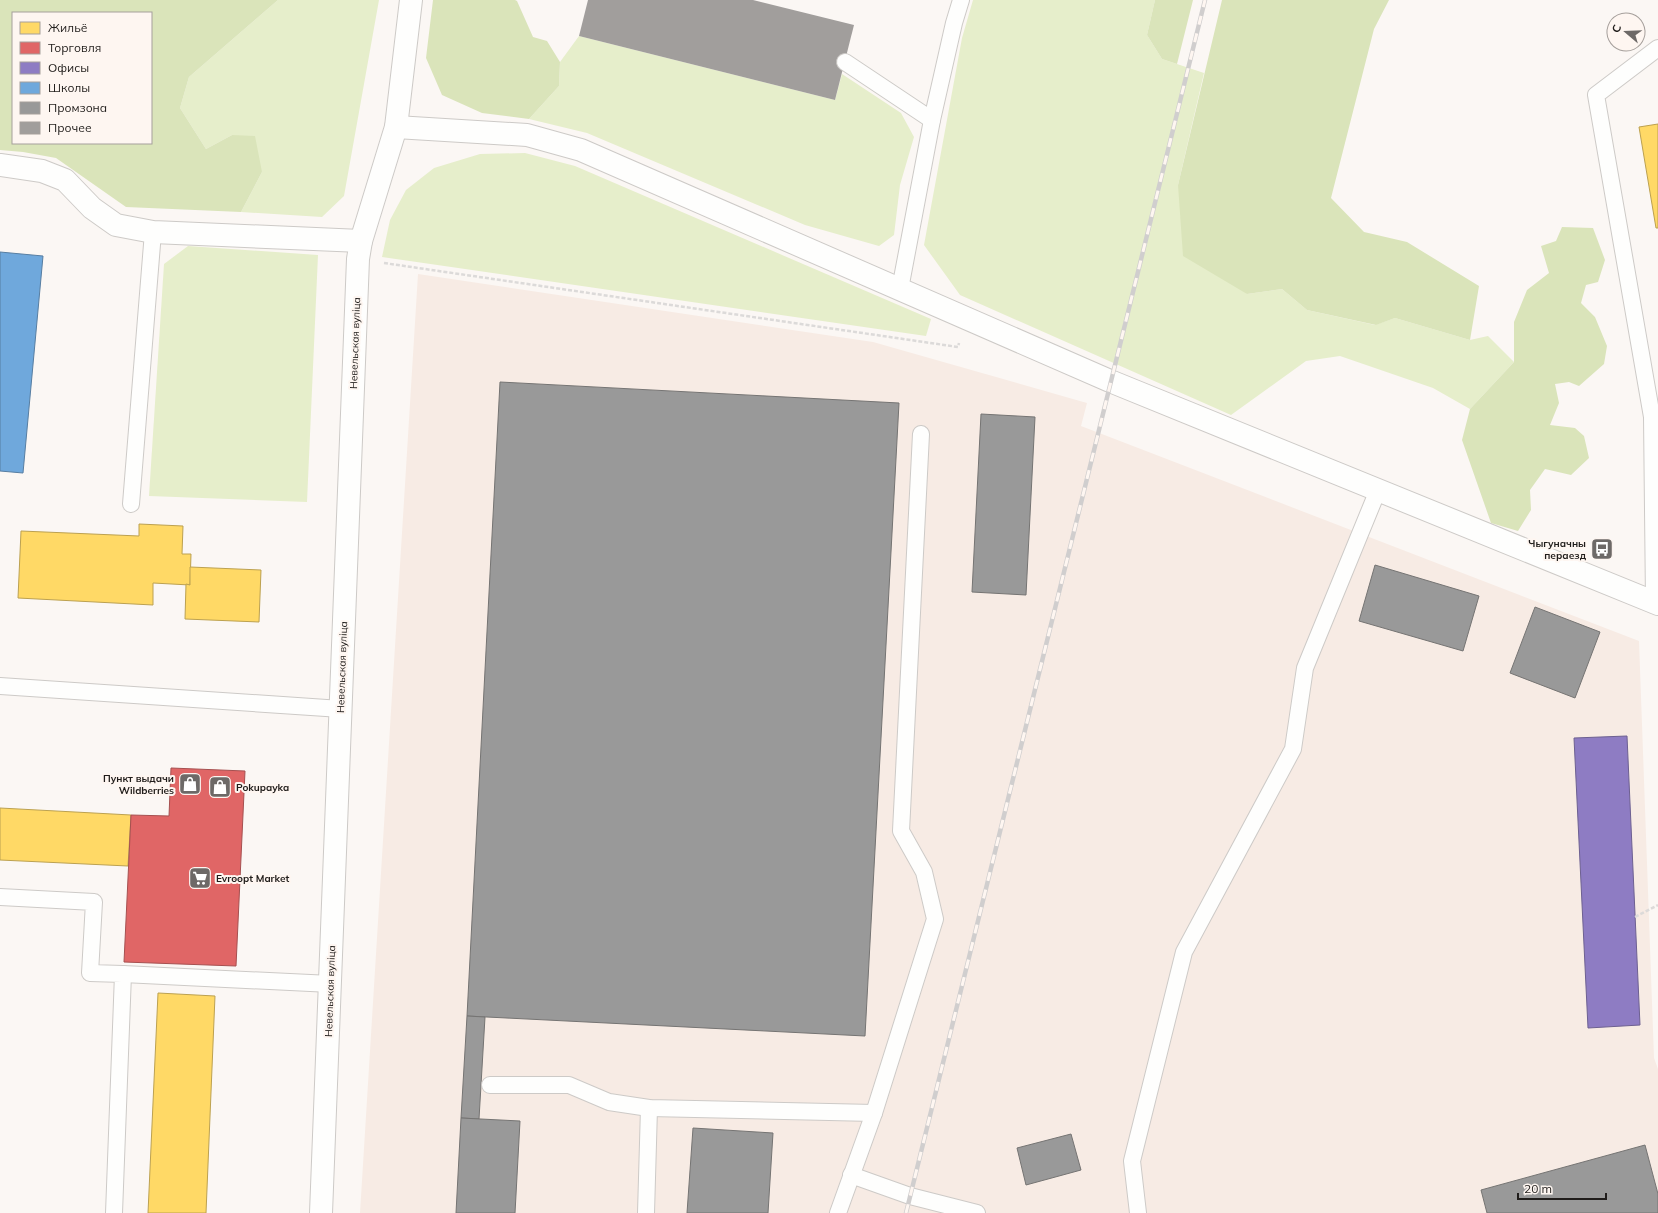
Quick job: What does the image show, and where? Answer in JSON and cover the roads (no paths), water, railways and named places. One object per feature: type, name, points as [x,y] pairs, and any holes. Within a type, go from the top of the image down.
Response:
[{"type":"street","name":"Невельская вуліца","points":[[321,1213],[360,250],[396,127],[411,0]]},
{"type":"street","points":[[396,127],[527,135],[582,150],[1110,381],[1656,603]]},
{"type":"street","points":[[0,165],[42,171],[65,180],[92,208],[116,225],[153,232],[360,250]]},
{"type":"lane","points":[[900,289],[932,120],[954,23],[961,0]]},
{"type":"lane","points":[[1656,603],[1652,417],[1596,95],[1658,48]]},
{"type":"lane","points":[[845,62],[932,120]]},
{"type":"lane","points":[[131,504],[153,232]]},
{"type":"lane","points":[[838,1213],[850,1175],[874,1113],[935,919],[924,872],[901,831],[922,434]]},
{"type":"lane","points":[[1138,1213],[1132,1161],[1184,952],[1294,749],[1305,668],[1378,490]]},
{"type":"lane","points":[[0,686],[341,709]]},
{"type":"lane","points":[[0,897],[94,902],[90,973],[331,984]]},
{"type":"lane","points":[[114,1213],[123,974]]},
{"type":"lane","points":[[490,1085],[569,1085],[609,1102],[649,1108],[874,1113]]},
{"type":"lane","points":[[646,1213],[649,1108]]},
{"type":"lane","points":[[850,1175],[910,1196],[977,1213]]},
{"type":"railway","points":[[906,1213],[1205,0]]},
{"type":"place","name":"Чыгуначны пераезд","points":[[1602,549]]},
{"type":"place","name":"Пункт выдачи Wildberries","points":[[190,784]]},
{"type":"place","name":"Pokupayka","points":[[220,787]]},
{"type":"place","name":"Evroopt Market","points":[[200,878]]}]
